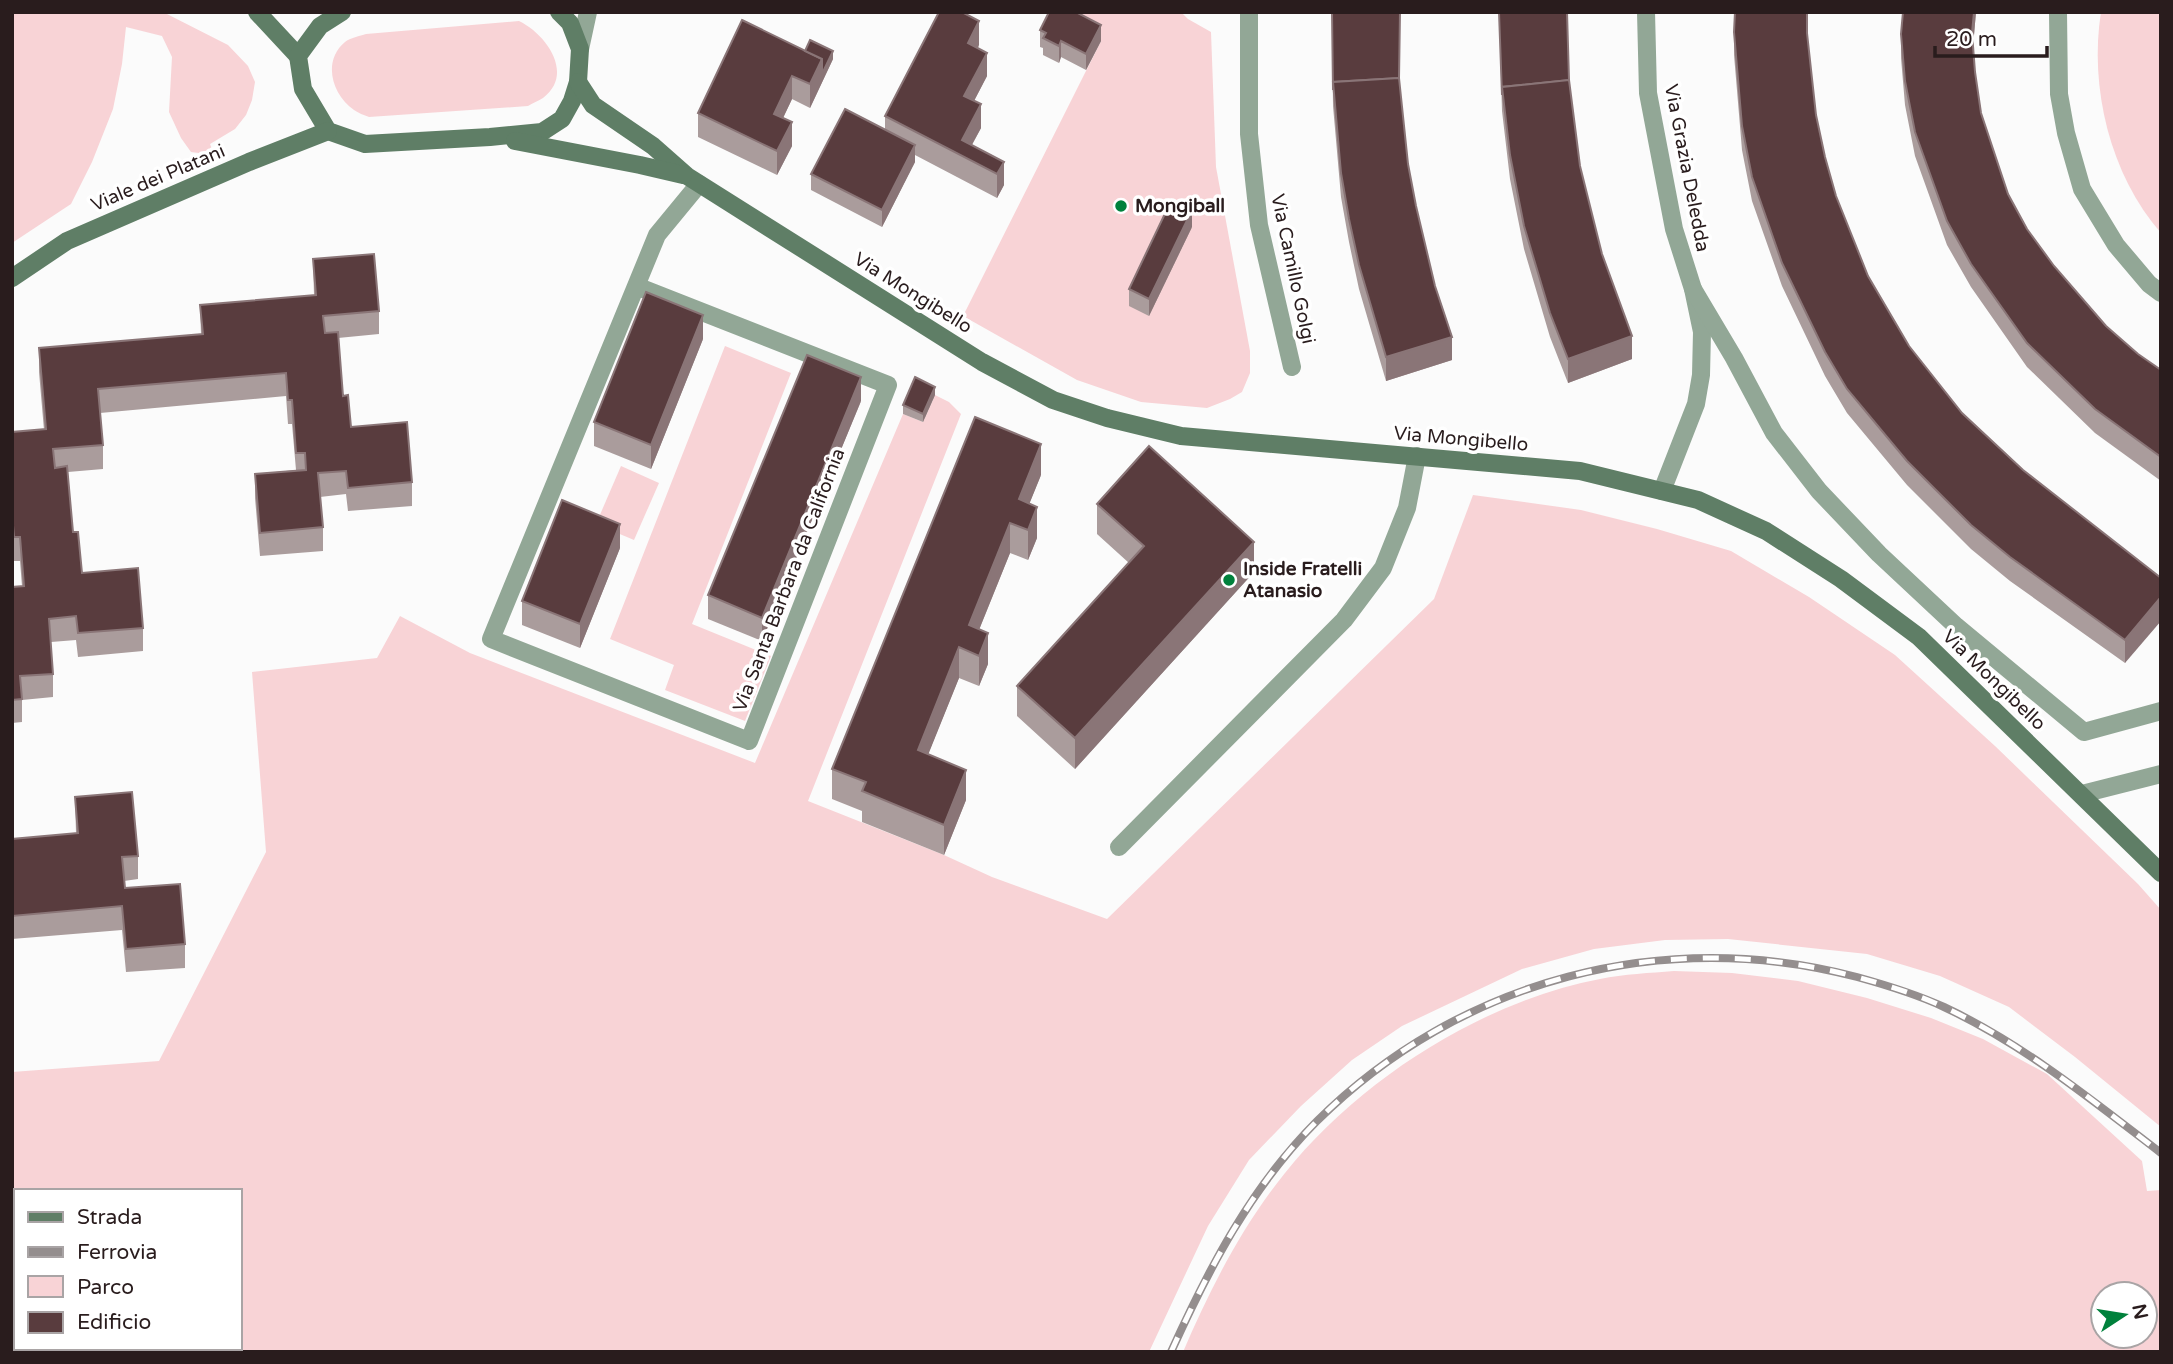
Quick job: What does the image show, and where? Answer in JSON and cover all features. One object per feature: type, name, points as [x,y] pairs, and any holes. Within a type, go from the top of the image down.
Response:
[{"type":"street","points":[[257,12],[298,57],[303,89],[328,131],[365,144],[542,132],[562,119],[572,101],[578,82],[580,49],[588,12]]},
{"type":"street","points":[[298,57],[320,26],[342,12]]},
{"type":"street","points":[[559,12],[570,23],[580,49]]},
{"type":"street","name":"Via Camillo Golgi","points":[[1249,12],[1249,134],[1259,225],[1292,367]]},
{"type":"street","name":"Via Grazia Deledda","points":[[1646,12],[1648,93],[1674,229],[1693,289]]},
{"type":"street","points":[[2058,12],[2059,94],[2066,133],[2082,189],[2116,245],[2149,284],[2161,293]]},
{"type":"street","points":[[578,82],[593,105],[653,146],[693,180]]},
{"type":"street","name":"Viale dei Platani","points":[[12,278],[67,241],[249,162],[328,131]]},
{"type":"street","points":[[490,137],[558,148],[693,180]]},
{"type":"street","name":"Via Santa Barbara da California","points":[[636,286],[888,385],[749,741],[491,639],[636,286],[657,235],[693,180]]},
{"type":"street","name":"Via Mongibello","points":[[693,180],[982,362],[1053,400],[1107,418],[1181,436],[1580,471],[1698,500],[1766,531],[1841,579],[1919,636],[2161,873]]},
{"type":"street","points":[[1662,491],[1696,404],[1701,375],[1702,332],[1693,289]]},
{"type":"street","points":[[1693,289],[1774,433],[1819,491],[1879,554],[1956,626],[2084,732],[2161,711]]},
{"type":"street","points":[[1119,847],[1344,620],[1383,568],[1407,508],[1417,456]]},
{"type":"street","points":[[2082,794],[2161,774]]},
{"type":"green space","points":[[12,12],[163,12],[228,45],[248,66],[255,82],[246,115],[235,129],[210,144],[214,155],[191,152],[169,112],[172,57],[162,36],[126,27],[113,109],[92,162],[71,204],[12,243]]},
{"type":"green space","name":"Mongiball","points":[[1058,12],[1181,12],[1211,32],[1216,167],[1250,351],[1250,373],[1242,392],[1230,399],[1207,408],[1141,402],[1077,380],[963,316],[1101,41]]},
{"type":"green space","points":[[2101,12],[2161,12],[2161,233],[2128,185],[2107,129],[2098,70]]},
{"type":"green space","points":[[519,21],[539,35],[553,55],[557,67],[557,78],[552,88],[543,98],[528,106],[369,117],[346,104],[335,87],[332,68],[334,59],[338,50],[352,38],[366,34]]},
{"type":"green space","points":[[725,346],[791,373],[692,624],[771,656],[745,721],[665,690],[674,665],[610,639]]},
{"type":"green space","points":[[935,395],[949,402],[961,414],[808,801],[992,877],[1107,919],[1434,599],[1473,495],[1581,510],[1731,551],[1809,597],[1895,655],[1995,746],[2138,884],[2161,910],[2161,1127],[2009,1007],[1940,976],[1867,954],[1728,939],[1665,940],[1594,949],[1522,969],[1402,1026],[1352,1060],[1301,1106],[1249,1160],[1208,1226],[1149,1352],[12,1352],[12,1072],[159,1061],[266,852],[252,672],[377,658],[400,616],[470,653],[755,763],[903,414],[923,422]]},
{"type":"green space","points":[[621,466],[659,483],[634,540],[596,524]]},
{"type":"green space","points":[[1674,971],[1732,973],[1798,981],[1867,998],[1931,1018],[1983,1039],[2047,1074],[2142,1161],[2147,1191],[2161,1190],[2161,1352],[1183,1352],[1228,1259],[1269,1193],[1315,1139],[1349,1107],[1426,1049],[1468,1026],[1556,990],[1628,975]]},
{"type":"building","points":[[939,12],[962,12],[979,21],[968,43],[987,53],[964,96],[981,104],[962,140],[1004,162],[997,174],[885,116]]},
{"type":"building","points":[[1049,12],[1076,12],[1101,25],[1086,54],[1061,41],[1059,46],[1043,38],[1046,33],[1040,30]]},
{"type":"building","points":[[1332,12],[1400,12],[1399,78],[1333,82],[1333,90]]},
{"type":"building","points":[[1499,12],[1567,12],[1569,80],[1502,87],[1502,95]]},
{"type":"building","points":[[1735,12],[1807,12],[1816,115],[1836,196],[1868,276],[1909,346],[1962,413],[2023,470],[2161,578],[2161,597],[2125,640],[2010,557],[1971,525],[1907,461],[1847,389],[1825,352],[1782,263],[1752,177],[1742,126],[1734,32]]},
{"type":"building","points":[[1903,12],[1974,12],[1972,33],[1981,113],[2008,194],[2027,229],[2054,266],[2106,326],[2161,370],[2161,457],[2095,409],[2027,343],[1971,264],[1947,221],[1915,132],[1905,81],[1901,34]]},
{"type":"building","points":[[742,20],[822,59],[810,84],[792,76],[774,114],[792,122],[777,151],[698,113]]},
{"type":"building","points":[[810,40],[833,51],[822,74],[822,59],[805,51]]},
{"type":"building","points":[[1399,78],[1408,164],[1416,206],[1435,286],[1452,337],[1386,357],[1359,265],[1349,219],[1341,173],[1333,82]]},
{"type":"building","points":[[1569,80],[1580,166],[1602,254],[1632,336],[1568,359],[1550,313],[1524,226],[1510,155],[1502,87]]},
{"type":"building","points":[[845,109],[915,145],[882,210],[811,174]]},
{"type":"building","points":[[1171,201],[1192,210],[1149,299],[1129,289]]},
{"type":"building","points":[[374,254],[379,311],[323,316],[325,333],[338,332],[343,396],[348,395],[351,427],[407,422],[412,482],[348,488],[346,471],[318,473],[323,527],[260,533],[255,474],[306,470],[305,453],[296,453],[292,400],[288,400],[286,373],[98,389],[103,445],[53,449],[55,468],[67,466],[73,532],[78,532],[82,573],[138,568],[143,628],[78,633],[76,616],[49,619],[53,674],[20,676],[22,699],[12,700],[12,587],[24,586],[20,537],[14,537],[12,514],[12,432],[46,429],[39,348],[203,334],[200,305],[316,295],[313,259]]},
{"type":"building","points":[[646,292],[703,315],[651,445],[594,422]]},
{"type":"building","points":[[807,355],[861,377],[762,618],[708,595]]},
{"type":"building","points":[[915,377],[935,387],[923,414],[903,405]]},
{"type":"building","points":[[975,417],[1041,444],[1019,499],[1037,507],[1028,530],[1010,523],[969,625],[988,633],[979,656],[959,647],[918,750],[966,770],[944,825],[862,791],[866,782],[832,769]]},
{"type":"building","points":[[1149,446],[1254,542],[1075,738],[1017,686],[1144,546],[1097,504]]},
{"type":"building","points":[[562,500],[620,524],[580,624],[522,601]]},
{"type":"building","points":[[132,792],[138,856],[122,857],[125,888],[180,884],[185,944],[126,949],[122,906],[12,916],[12,839],[78,833],[75,797]]},
{"type":"railway","points":[[1171,1352],[1233,1230],[1272,1173],[1317,1121],[1373,1072],[1435,1031],[1500,1000],[1568,977],[1639,963],[1711,958],[1784,963],[1879,983],[1944,1007],[2002,1038],[2056,1074],[2161,1153]]},
{"type":"place","name":"Mongiball","points":[[1121,206]]},
{"type":"place","name":"Inside Fratelli Atanasio","points":[[1229,580]]}]
